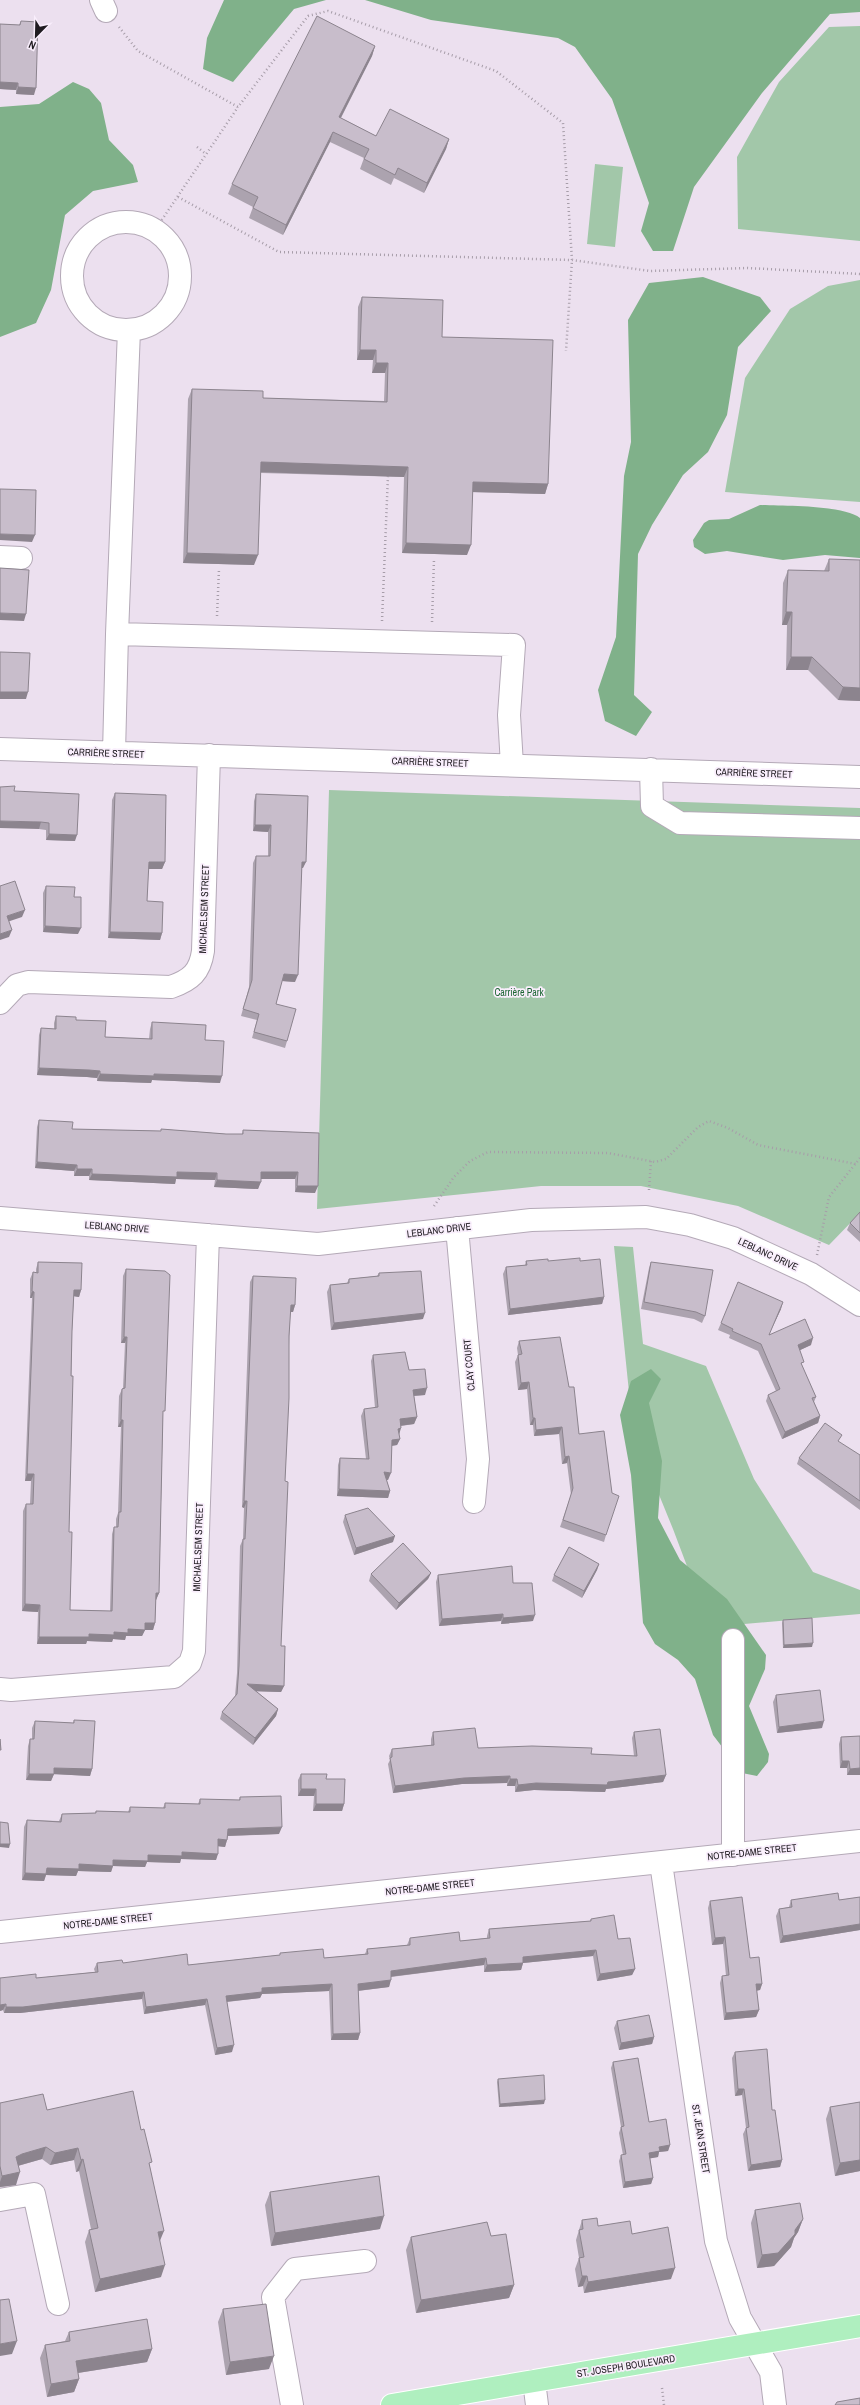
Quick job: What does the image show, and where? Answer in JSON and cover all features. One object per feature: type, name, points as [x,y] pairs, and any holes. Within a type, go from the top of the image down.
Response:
[{"type":"main road","name":"ST. JOSEPH BOULEVARD","points":[[392,2405],[860,2326]]},
{"type":"street","points":[[119,222],[138,223],[155,230],[169,243],[178,260],[181,278],[177,297],[167,313],[152,325],[129,330],[118,330],[102,325],[88,316],[76,296],[72,285],[72,268],[77,252],[87,238],[101,228],[119,222]]},
{"type":"street","points":[[114,753],[117,634],[129,330]]},
{"type":"street","points":[[117,634],[514,644],[509,715],[512,765]]},
{"type":"street","name":"CARRIÈRE STREET","points":[[0,749],[860,777]]},
{"type":"street","name":"MICHAELSEM STREET","points":[[0,1003],[17,985],[28,982],[171,986],[185,982],[195,974],[201,964],[203,951],[209,755]]},
{"type":"street","points":[[651,769],[652,806],[680,823],[860,828]]},
{"type":"street","name":"LEBLANC DRIVE","points":[[0,1218],[318,1244],[531,1220],[646,1217],[690,1225],[733,1238],[811,1274],[860,1305]]},
{"type":"street","name":"CLAY COURT","points":[[458,1228],[478,1459],[474,1502]]},
{"type":"street","name":"MICHAELSEM STREET","points":[[0,1689],[34,1689],[174,1677],[190,1663],[194,1651],[208,1235]]},
{"type":"street","points":[[733,1640],[733,1855]]},
{"type":"street","name":"NOTRE-DAME STREET","points":[[0,1932],[860,1841]]},
{"type":"street","name":"ST. JEAN STREET","points":[[661,1863],[716,2241],[740,2318],[771,2372],[775,2405]]},
{"type":"street","points":[[0,2200],[34,2194],[58,2304]]},
{"type":"street","points":[[292,2405],[273,2297],[295,2269],[365,2261]]},
{"type":"street","points":[[534,2381],[537,2405]]},
{"type":"path","points":[[103,6],[138,51],[238,107]]},
{"type":"path","points":[[155,230],[238,107],[308,16],[328,12],[496,71],[564,123],[572,260],[566,351]]},
{"type":"path","points":[[197,147],[206,154]]},
{"type":"path","points":[[178,197],[279,252],[572,260],[650,271],[748,268],[860,274]]},
{"type":"path","points":[[380,641],[388,475],[392,474]]},
{"type":"path","points":[[430,642],[434,559]]},
{"type":"path","points":[[215,637],[219,569]]},
{"type":"path","points":[[434,1206],[454,1177],[470,1161],[488,1152],[608,1153],[651,1161],[666,1159],[698,1127],[709,1121],[728,1128],[758,1145],[856,1164]]},
{"type":"path","points":[[811,1274],[829,1197],[860,1158]]},
{"type":"path","points":[[649,1190],[651,1161]]},
{"type":"path","points":[[662,2388],[664,2405]]},
{"type":"green space","points":[[224,0],[326,0],[294,9],[233,82],[203,69],[207,38]]},
{"type":"green space","points":[[365,0],[860,0],[860,12],[830,14],[762,93],[694,187],[673,251],[653,251],[641,231],[649,203],[612,99],[575,47],[558,38],[431,20]]},
{"type":"green space","points":[[860,26],[860,241],[738,229],[737,157],[779,82],[829,27]]},
{"type":"green space","points":[[73,82],[89,89],[101,103],[109,140],[133,165],[138,182],[93,191],[65,215],[51,290],[36,323],[0,337],[0,107],[39,104]]},
{"type":"green space","points":[[595,164],[623,167],[615,247],[587,244]]},
{"type":"green space","points":[[703,277],[760,297],[771,311],[738,347],[727,415],[708,452],[683,475],[652,525],[638,554],[634,695],[652,712],[636,736],[605,721],[598,690],[616,637],[624,476],[631,442],[628,320],[649,283]]},
{"type":"green space","points":[[860,280],[860,502],[725,492],[745,378],[790,309],[828,286]]},
{"type":"green space","points":[[760,505],[828,508],[852,514],[860,518],[860,558],[825,555],[783,560],[727,551],[705,554],[694,547],[693,540],[704,523],[709,520],[729,519]]},
{"type":"green space","name":"Carrière Park","points":[[329,790],[860,808],[860,1213],[829,1245],[738,1206],[641,1186],[541,1186],[317,1209]]},
{"type":"green space","points":[[614,1246],[633,1247],[643,1344],[706,1366],[754,1479],[813,1572],[860,1590],[860,1614],[710,1627],[673,1529],[633,1431]]},
{"type":"green space","points":[[651,1369],[661,1379],[649,1403],[662,1461],[658,1518],[680,1560],[727,1599],[766,1655],[765,1669],[749,1706],[769,1754],[768,1762],[757,1776],[742,1773],[713,1735],[695,1679],[678,1660],[655,1644],[643,1623],[631,1475],[620,1415],[631,1381]]},
{"type":"building","points":[[317,16],[375,46],[339,117],[376,136],[390,109],[449,139],[427,183],[398,168],[395,175],[364,159],[369,149],[333,132],[286,225],[253,208],[258,197],[232,184]]},
{"type":"building","points":[[21,21],[38,22],[36,88],[18,87],[18,83],[0,82],[0,24],[20,25]]},
{"type":"building","points":[[362,297],[443,300],[442,337],[553,340],[548,484],[473,482],[471,545],[406,543],[408,467],[261,462],[258,555],[187,553],[192,389],[263,391],[263,398],[387,402],[388,363],[376,363],[376,350],[360,350]]},
{"type":"building","points":[[0,489],[36,490],[35,535],[0,534]]},
{"type":"building","points":[[829,559],[860,560],[860,688],[843,687],[812,657],[791,657],[792,612],[786,612],[788,570],[829,571]]},
{"type":"building","points":[[0,568],[29,570],[26,614],[0,613]]},
{"type":"building","points":[[0,652],[30,653],[28,692],[0,692]]},
{"type":"building","points":[[15,786],[14,791],[79,794],[77,835],[49,834],[49,823],[0,821],[0,787]]},
{"type":"building","points":[[115,793],[166,795],[165,862],[149,862],[147,901],[163,902],[162,933],[110,932]]},
{"type":"building","points":[[256,794],[308,796],[306,862],[302,862],[298,975],[284,974],[276,1004],[296,1009],[287,1041],[254,1032],[259,1014],[243,1009],[252,980],[256,856],[270,856],[271,825],[255,825]]},
{"type":"building","points":[[15,881],[25,910],[7,916],[12,930],[0,934],[0,886]]},
{"type":"building","points":[[46,886],[75,887],[74,897],[81,897],[81,928],[45,926]]},
{"type":"building","points":[[56,1016],[76,1017],[76,1020],[106,1021],[105,1037],[152,1039],[152,1022],[206,1025],[205,1040],[224,1041],[222,1076],[100,1074],[100,1071],[39,1068],[41,1028],[56,1029]]},
{"type":"building","points":[[39,1120],[73,1122],[72,1129],[161,1131],[161,1129],[226,1134],[243,1134],[243,1130],[319,1133],[318,1186],[297,1186],[298,1172],[261,1172],[261,1182],[217,1180],[217,1173],[177,1172],[177,1177],[92,1174],[92,1169],[77,1169],[77,1165],[37,1162]]},
{"type":"building","points":[[860,1212],[860,1233],[850,1223]]},
{"type":"building","points":[[580,1258],[580,1261],[600,1259],[604,1297],[510,1309],[506,1267],[527,1265],[526,1261],[548,1259],[548,1261]]},
{"type":"building","points":[[38,1262],[82,1263],[81,1290],[74,1290],[72,1331],[71,1376],[73,1376],[69,1532],[72,1532],[70,1610],[112,1611],[114,1527],[118,1527],[119,1512],[121,1512],[123,1420],[121,1420],[122,1389],[125,1388],[127,1337],[124,1337],[126,1269],[165,1271],[170,1275],[165,1411],[163,1411],[159,1593],[156,1593],[155,1623],[145,1623],[145,1630],[128,1629],[128,1633],[114,1632],[114,1635],[89,1634],[89,1637],[39,1637],[40,1605],[25,1604],[26,1504],[33,1504],[34,1474],[27,1474],[34,1292],[32,1291],[33,1272],[38,1273]]},
{"type":"building","points":[[651,1262],[713,1270],[705,1316],[696,1312],[644,1302]]},
{"type":"building","points":[[421,1271],[425,1313],[334,1323],[330,1285],[349,1283],[349,1279],[379,1276],[379,1273]]},
{"type":"building","points":[[253,1276],[296,1278],[295,1305],[291,1305],[289,1336],[289,1398],[285,1481],[288,1482],[281,1646],[285,1646],[284,1686],[247,1684],[278,1709],[255,1738],[222,1712],[237,1694],[239,1666],[243,1539],[245,1539],[247,1501],[244,1501]]},
{"type":"building","points":[[738,1282],[783,1302],[769,1335],[805,1319],[813,1338],[798,1345],[804,1362],[801,1363],[816,1397],[812,1398],[820,1416],[785,1432],[768,1395],[780,1389],[761,1344],[732,1331],[733,1329],[721,1323]]},
{"type":"building","points":[[560,1337],[569,1387],[574,1387],[579,1434],[604,1431],[612,1493],[619,1496],[606,1535],[563,1520],[573,1488],[569,1456],[565,1457],[562,1427],[536,1430],[535,1418],[533,1418],[529,1382],[521,1383],[518,1355],[522,1354],[519,1341]]},
{"type":"building","points":[[405,1352],[409,1370],[425,1369],[427,1388],[413,1390],[417,1417],[400,1419],[401,1428],[398,1429],[400,1439],[392,1440],[391,1473],[384,1472],[390,1491],[339,1489],[340,1458],[369,1459],[364,1409],[378,1407],[373,1355]]},
{"type":"building","points":[[825,1423],[842,1435],[838,1441],[860,1455],[860,1501],[799,1458]]},
{"type":"building","points":[[368,1508],[395,1536],[356,1548],[345,1515]]},
{"type":"building","points":[[403,1543],[431,1573],[399,1603],[371,1574]]},
{"type":"building","points":[[569,1547],[599,1564],[584,1591],[554,1575]]},
{"type":"building","points":[[512,1566],[513,1583],[532,1583],[535,1615],[503,1618],[503,1614],[442,1619],[438,1575]]},
{"type":"building","points":[[812,1618],[813,1643],[784,1645],[783,1620]]},
{"type":"building","points":[[820,1690],[824,1721],[779,1727],[776,1695]]},
{"type":"building","points":[[74,1720],[95,1721],[92,1769],[54,1768],[54,1774],[29,1774],[30,1739],[34,1739],[35,1721],[74,1723]]},
{"type":"building","points":[[475,1728],[478,1748],[532,1746],[592,1748],[591,1754],[637,1756],[634,1732],[660,1729],[666,1775],[608,1782],[607,1785],[536,1783],[518,1785],[517,1779],[510,1779],[510,1776],[464,1778],[395,1786],[390,1758],[392,1757],[392,1749],[434,1745],[433,1732]]},
{"type":"building","points":[[860,1736],[860,1768],[850,1769],[849,1761],[842,1761],[841,1737]]},
{"type":"building","points":[[301,1774],[327,1774],[326,1779],[345,1779],[344,1804],[316,1804],[316,1789],[301,1789]]},
{"type":"building","points":[[281,1796],[282,1827],[228,1829],[227,1840],[218,1839],[218,1854],[182,1852],[182,1856],[148,1855],[148,1861],[113,1860],[113,1866],[79,1864],[79,1869],[47,1868],[46,1874],[25,1873],[27,1820],[61,1822],[62,1814],[96,1813],[96,1811],[130,1812],[130,1807],[165,1808],[165,1803],[200,1804],[200,1799],[240,1800],[240,1797]]},
{"type":"building","points":[[0,1822],[8,1823],[10,1844],[0,1844]]},
{"type":"building","points":[[838,1893],[839,1900],[860,1897],[860,1924],[783,1936],[779,1909],[792,1907],[791,1900]]},
{"type":"building","points":[[742,1897],[750,1958],[759,1957],[762,1984],[756,1984],[759,2010],[726,2013],[722,1976],[729,1975],[725,1937],[715,1938],[710,1901]]},
{"type":"building","points":[[614,1915],[618,1939],[630,1938],[635,1969],[600,1974],[596,1950],[523,1957],[523,1963],[487,1965],[486,1958],[391,1971],[391,1980],[358,1984],[360,2033],[333,2034],[332,1984],[262,1988],[262,1992],[226,1996],[234,2045],[217,2048],[207,1999],[146,2007],[144,1992],[23,2007],[6,2007],[6,2004],[0,2005],[0,1978],[36,1974],[36,1978],[98,1972],[97,1963],[122,1960],[123,1963],[187,1954],[188,1965],[323,1949],[324,1958],[368,1954],[367,1949],[410,1945],[410,1938],[459,1932],[460,1941],[490,1938],[489,1929],[591,1921],[591,1919]]},
{"type":"building","points":[[649,2015],[654,2037],[621,2043],[617,2021]]},
{"type":"building","points":[[767,2049],[772,2110],[775,2110],[782,2160],[751,2165],[746,2128],[749,2127],[744,2089],[738,2089],[735,2052]]},
{"type":"building","points":[[638,2058],[649,2122],[666,2119],[670,2145],[659,2147],[660,2151],[649,2153],[653,2178],[625,2182],[621,2155],[626,2154],[621,2127],[624,2126],[613,2062]]},
{"type":"building","points":[[544,2075],[545,2100],[500,2104],[498,2079]]},
{"type":"building","points":[[133,2091],[141,2130],[144,2129],[152,2162],[149,2163],[164,2231],[158,2232],[165,2265],[100,2279],[89,2230],[98,2228],[83,2159],[81,2160],[78,2148],[55,2153],[46,2147],[22,2154],[16,2157],[20,2172],[2,2176],[0,2166],[0,2103],[43,2094],[47,2110]]},
{"type":"building","points":[[860,2102],[860,2160],[840,2163],[830,2107]]},
{"type":"building","points":[[379,2176],[384,2216],[275,2233],[270,2192]]},
{"type":"building","points":[[800,2203],[803,2219],[795,2230],[795,2234],[778,2253],[762,2255],[755,2210]]},
{"type":"building","points":[[597,2218],[598,2226],[630,2221],[632,2234],[668,2227],[675,2268],[588,2282],[587,2276],[582,2276],[579,2258],[584,2257],[579,2230],[583,2229],[582,2220]]},
{"type":"building","points":[[487,2222],[491,2236],[506,2234],[514,2285],[421,2300],[411,2237]]},
{"type":"building","points":[[9,2299],[17,2341],[0,2344],[0,2300]]},
{"type":"building","points":[[266,2304],[274,2356],[230,2362],[223,2309]]},
{"type":"building","points":[[147,2319],[152,2349],[76,2361],[79,2379],[51,2384],[45,2345],[70,2341],[69,2332]]},
{"type":"building","points":[[860,2398],[860,2405],[835,2405],[837,2402]]}]
